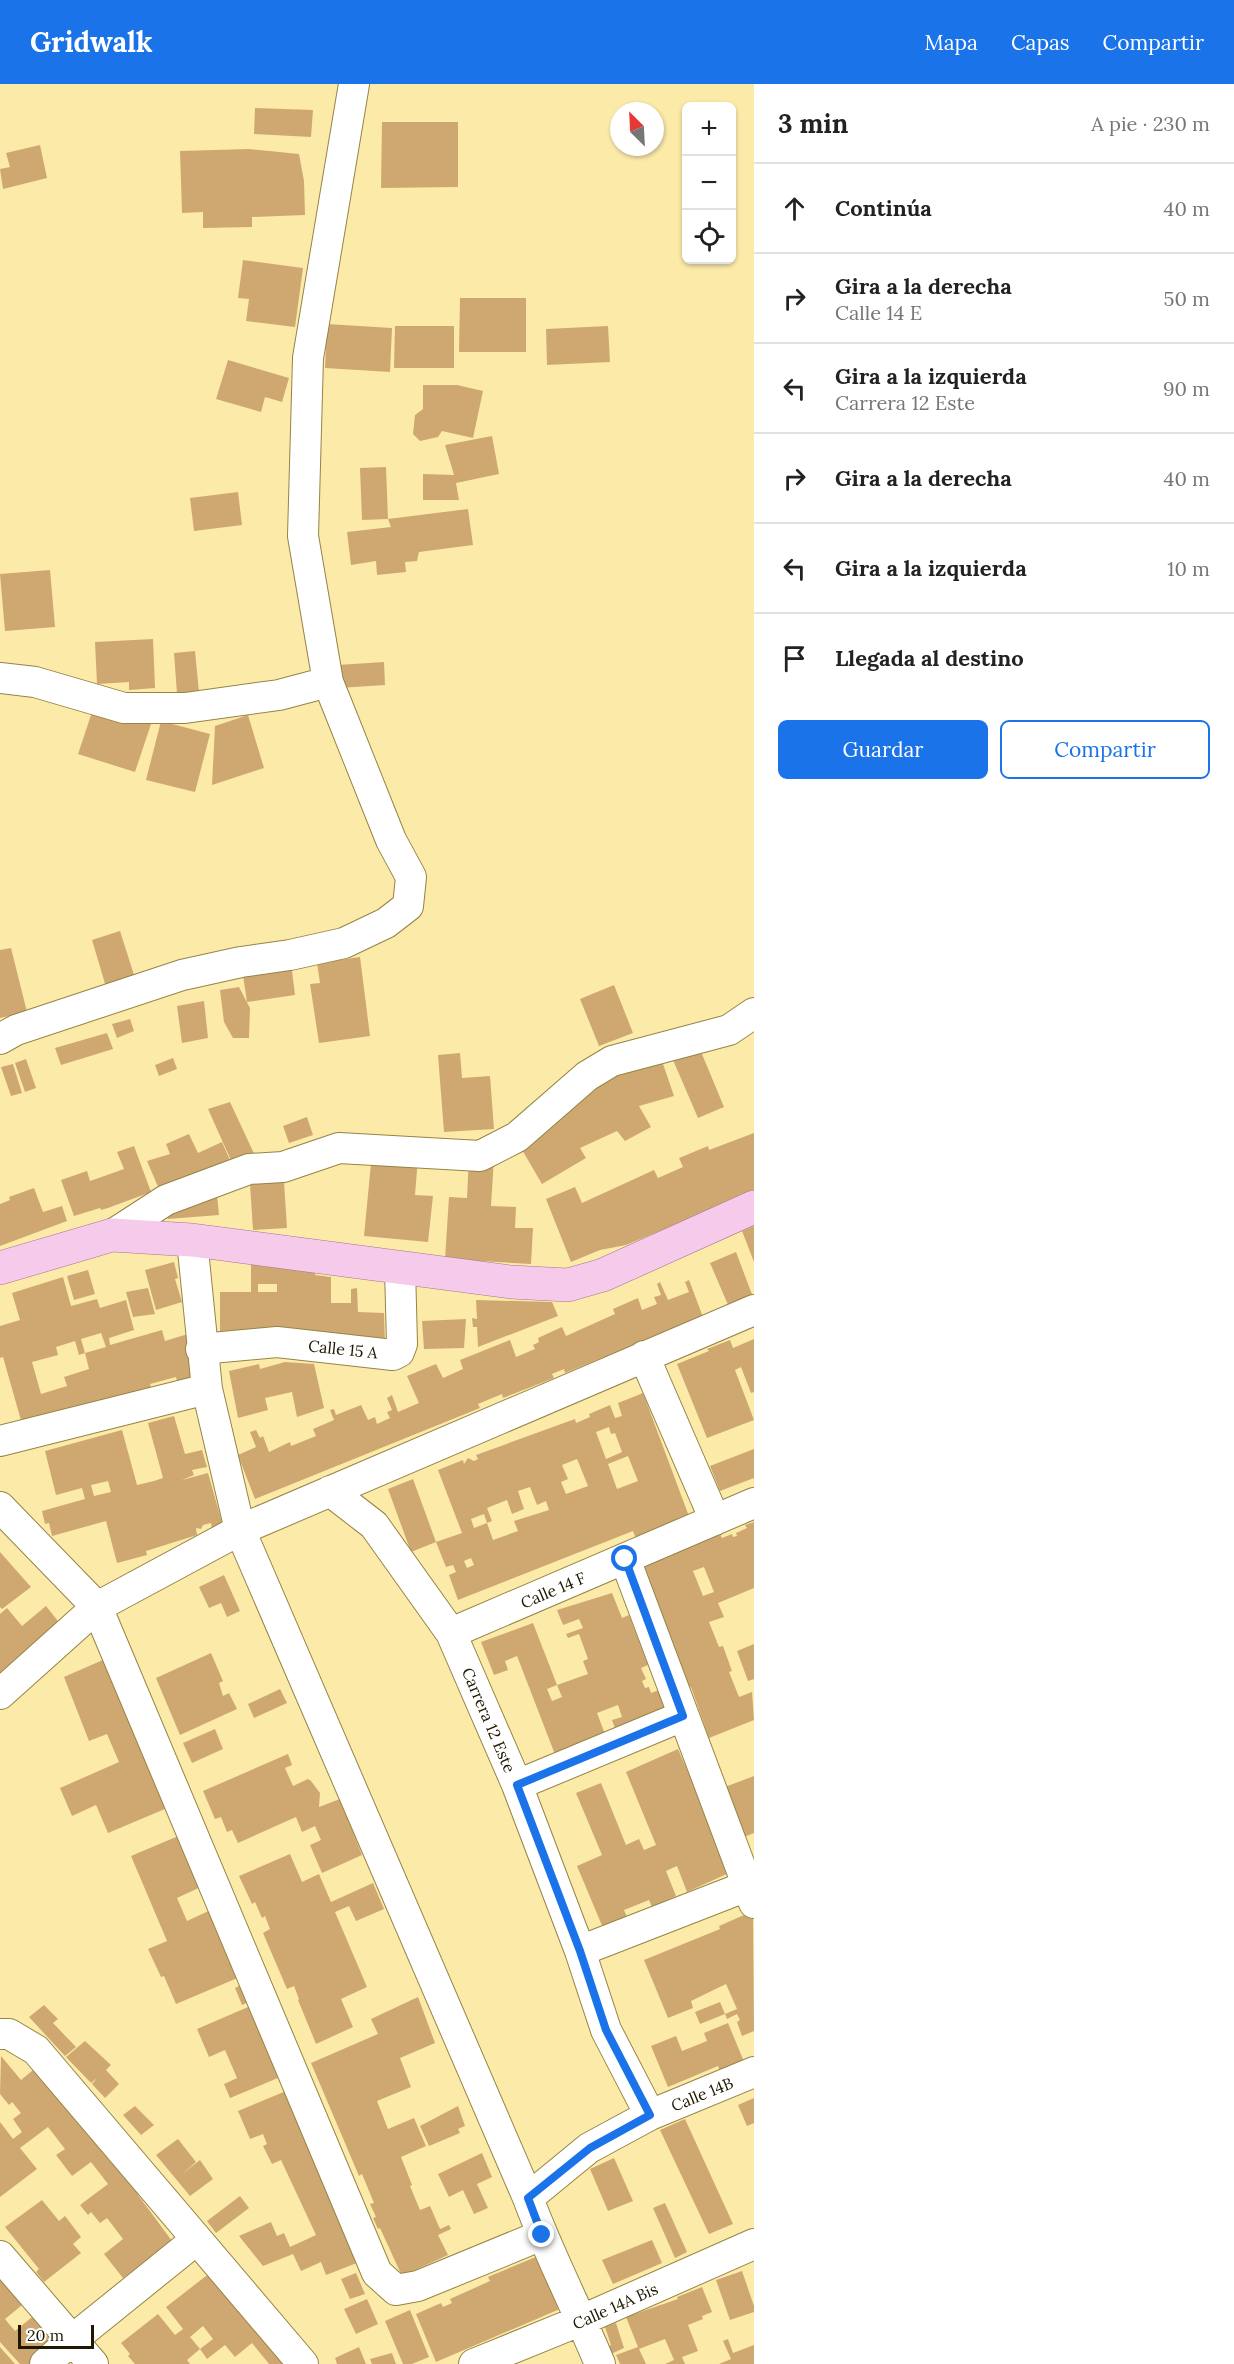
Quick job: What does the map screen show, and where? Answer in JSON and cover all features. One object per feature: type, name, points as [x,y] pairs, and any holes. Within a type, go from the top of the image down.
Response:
[{"type":"main road","points":[[0,1268],[112,1235],[192,1240],[511,1282],[568,1285],[603,1275],[754,1207]]},
{"type":"street","points":[[0,1039],[16,1030],[182,975],[344,943],[386,923],[408,906],[411,877],[391,840],[328,682],[303,536],[308,358],[354,84]]},
{"type":"street","points":[[0,678],[35,682],[124,708],[185,708],[279,695],[328,682]]},
{"type":"street","points":[[112,1235],[166,1200],[249,1169],[283,1167],[339,1148],[480,1156],[517,1137],[588,1076],[612,1061],[729,1030],[754,1012]]},
{"type":"street","points":[[192,1240],[201,1349],[207,1389],[240,1530],[542,2235],[600,2364]]},
{"type":"street","name":"Calle 15 A","points":[[201,1349],[278,1342],[393,1355],[399,1352],[402,1344],[400,1268]]},
{"type":"street","points":[[0,1694],[97,1607],[240,1530],[754,1310]]},
{"type":"street","points":[[644,1356],[715,1520]]},
{"type":"street","points":[[0,1441],[207,1389]]},
{"type":"street","name":"Carrera 12 Este","points":[[330,1491],[374,1525],[451,1633],[517,1785],[580,1951],[606,2030],[650,2115]]},
{"type":"street","name":"Calle 14 F","points":[[451,1633],[754,1503]]},
{"type":"street","points":[[0,1507],[97,1607],[377,2273],[396,2290],[418,2286],[542,2235]]},
{"type":"street","points":[[580,1951],[750,1895],[745,1851],[683,1716],[625,1559]]},
{"type":"street","points":[[517,1785],[683,1716]]},
{"type":"street","points":[[0,2034],[9,2034],[36,2050],[303,2364]]},
{"type":"street","name":"Calle 14B","points":[[528,2198],[590,2148],[650,2115],[754,2072]]},
{"type":"street","points":[[45,2364],[196,2240]]},
{"type":"street","name":"Calle 14A Bis","points":[[474,2364],[582,2320],[754,2244]]},
{"type":"street","points":[[0,2256],[93,2364]]},
{"type":"building","points":[[255,108],[313,110],[311,137],[254,134]]},
{"type":"building","points":[[382,122],[458,122],[458,187],[381,188]]},
{"type":"building","points":[[40,145],[47,178],[3,189],[0,169],[10,167],[6,153]]},
{"type":"building","points":[[249,149],[299,154],[304,181],[305,215],[252,217],[252,227],[203,228],[203,212],[182,213],[180,151]]},
{"type":"building","points":[[243,260],[303,268],[295,327],[246,321],[249,299],[238,298]]},
{"type":"building","points":[[460,298],[526,298],[526,352],[459,352]]},
{"type":"building","points":[[327,324],[392,328],[390,372],[325,368]]},
{"type":"building","points":[[395,326],[454,326],[454,368],[394,368]]},
{"type":"building","points":[[608,326],[610,362],[547,365],[546,329]]},
{"type":"building","points":[[228,360],[289,378],[282,402],[265,397],[261,412],[216,399]]},
{"type":"building","points":[[423,385],[457,385],[483,391],[473,438],[442,431],[438,437],[420,441],[413,434],[415,415],[423,409]]},
{"type":"building","points":[[492,436],[499,474],[456,483],[459,500],[423,500],[423,474],[454,475],[445,445]]},
{"type":"building","points":[[386,467],[388,519],[362,520],[360,468]]},
{"type":"building","points":[[238,492],[242,525],[194,531],[190,498]]},
{"type":"building","points":[[468,509],[473,545],[419,552],[417,561],[405,562],[406,572],[377,575],[376,561],[351,565],[347,532],[391,527],[388,519]]},
{"type":"building","points":[[50,570],[55,627],[5,631],[0,574]]},
{"type":"building","points":[[153,639],[155,688],[129,690],[129,682],[97,684],[95,642]]},
{"type":"building","points":[[195,651],[199,692],[177,694],[174,653]]},
{"type":"building","points":[[384,662],[385,685],[339,688],[338,665]]},
{"type":"building","points":[[94,706],[151,724],[135,772],[78,754]]},
{"type":"building","points":[[248,715],[264,768],[212,785],[215,726]]},
{"type":"building","points":[[161,721],[210,734],[195,792],[146,780]]},
{"type":"building","points":[[120,931],[135,978],[106,987],[92,940]]},
{"type":"building","points":[[11,948],[27,1012],[0,1018],[0,950]]},
{"type":"building","points":[[290,955],[295,995],[247,1002],[241,962]]},
{"type":"building","points":[[360,957],[370,1036],[319,1043],[310,984],[320,983],[317,963]]},
{"type":"building","points":[[614,985],[633,1033],[599,1046],[580,999]]},
{"type":"building","points":[[239,987],[250,1008],[249,1038],[233,1038],[224,1022],[220,990]]},
{"type":"building","points":[[204,1001],[208,1038],[182,1043],[177,1006]]},
{"type":"building","points":[[130,1019],[134,1031],[117,1038],[112,1024]]},
{"type":"building","points":[[107,1033],[113,1049],[61,1065],[55,1048]]},
{"type":"building","points":[[697,1042],[724,1107],[698,1118],[670,1053]]},
{"type":"building","points":[[460,1053],[462,1078],[490,1076],[494,1129],[444,1132],[438,1055]]},
{"type":"building","points":[[173,1058],[177,1069],[159,1076],[155,1065]]},
{"type":"building","points":[[661,1058],[674,1096],[639,1106],[651,1127],[625,1141],[617,1131],[580,1148],[586,1158],[542,1184],[518,1143],[541,1117],[620,1073]]},
{"type":"building","points":[[26,1059],[36,1088],[25,1092],[15,1063]]},
{"type":"building","points":[[13,1064],[22,1093],[11,1096],[1,1067]]},
{"type":"building","points":[[230,1102],[257,1160],[234,1167],[208,1109]]},
{"type":"building","points":[[307,1117],[313,1135],[289,1143],[283,1126]]},
{"type":"building","points":[[754,1133],[754,1192],[626,1245],[600,1250],[571,1262],[546,1199],[575,1187],[582,1203],[654,1170],[658,1178],[683,1167],[679,1158],[708,1146],[709,1150]]},
{"type":"building","points":[[189,1134],[198,1153],[222,1142],[233,1167],[159,1189],[147,1161],[170,1154],[166,1144]]},
{"type":"building","points":[[134,1146],[151,1192],[108,1208],[101,1210],[100,1208],[74,1216],[61,1180],[87,1171],[90,1181],[124,1169],[117,1152]]},
{"type":"building","points":[[372,1153],[418,1157],[415,1195],[433,1196],[428,1242],[364,1236]]},
{"type":"building","points":[[469,1157],[494,1158],[491,1206],[516,1207],[515,1228],[533,1228],[531,1264],[445,1259],[449,1197],[467,1198]]},
{"type":"building","points":[[283,1167],[287,1228],[253,1230],[249,1169]]},
{"type":"building","points":[[34,1188],[43,1212],[62,1206],[67,1221],[0,1246],[0,1204],[10,1200],[9,1197]]},
{"type":"building","points":[[217,1195],[219,1215],[168,1219],[166,1200]]},
{"type":"building","points":[[754,1226],[754,1262],[742,1231]]},
{"type":"building","points":[[736,1252],[753,1297],[729,1307],[710,1263]]},
{"type":"building","points":[[251,1257],[316,1266],[315,1275],[331,1277],[331,1303],[351,1303],[351,1289],[357,1288],[358,1312],[384,1313],[385,1344],[251,1330],[220,1331],[220,1292],[251,1292]],"holes":[[[258,1284],[277,1284],[277,1292],[258,1292]]]},
{"type":"building","points":[[174,1262],[178,1278],[175,1279],[182,1302],[156,1310],[145,1270]]},
{"type":"building","points":[[88,1270],[95,1294],[74,1300],[67,1276]]},
{"type":"building","points":[[63,1277],[71,1306],[97,1299],[100,1308],[126,1300],[134,1330],[109,1338],[110,1345],[162,1330],[165,1341],[191,1333],[204,1377],[178,1385],[176,1377],[150,1384],[152,1392],[24,1431],[3,1357],[0,1358],[0,1326],[20,1320],[12,1293]],"holes":[[[101,1333],[106,1347],[85,1353],[81,1339]],[[75,1341],[79,1355],[85,1353],[89,1369],[64,1377],[67,1386],[41,1394],[32,1362],[58,1355],[56,1347]]]},
{"type":"building","points":[[689,1280],[703,1317],[628,1347],[629,1350],[604,1359],[604,1357],[565,1373],[564,1369],[552,1374],[554,1378],[503,1398],[502,1394],[478,1404],[480,1408],[255,1499],[238,1455],[256,1447],[250,1432],[256,1430],[260,1438],[263,1436],[269,1452],[290,1442],[291,1446],[316,1436],[313,1429],[334,1420],[330,1410],[334,1409],[336,1415],[361,1405],[368,1420],[375,1417],[377,1424],[390,1418],[387,1412],[392,1410],[387,1398],[392,1395],[398,1412],[419,1403],[407,1376],[436,1364],[443,1378],[463,1369],[460,1360],[510,1340],[516,1357],[535,1349],[533,1345],[539,1342],[538,1338],[562,1327],[566,1336],[615,1314],[613,1309],[638,1298],[642,1310],[657,1304],[654,1297],[661,1295],[657,1284],[660,1282],[668,1300],[689,1292],[685,1282]]},
{"type":"building","points":[[148,1288],[155,1314],[133,1317],[126,1292]]},
{"type":"building","points":[[476,1300],[552,1302],[558,1316],[478,1347],[477,1327],[473,1327],[472,1318],[477,1319]]},
{"type":"building","points":[[466,1319],[464,1348],[424,1349],[422,1321]]},
{"type":"building","points":[[754,1339],[754,1392],[751,1393],[741,1367],[735,1370],[754,1420],[707,1438],[677,1364],[730,1340],[733,1348]]},
{"type":"building","points":[[285,1362],[314,1364],[324,1408],[297,1417],[292,1392],[265,1398],[268,1410],[238,1418],[229,1371],[259,1364],[260,1369]]},
{"type":"building","points":[[643,1393],[690,1519],[636,1539],[633,1531],[458,1600],[449,1575],[456,1572],[453,1565],[446,1567],[436,1542],[462,1533],[438,1470],[463,1460],[464,1464],[468,1458],[474,1461],[478,1459],[476,1455],[575,1419],[576,1423],[590,1417],[589,1414],[610,1405],[615,1418],[622,1416],[618,1403]],"holes":[[[609,1427],[611,1434],[615,1433],[622,1452],[606,1459],[596,1432]],[[628,1456],[638,1481],[617,1489],[608,1464]],[[577,1459],[588,1486],[566,1494],[561,1482],[568,1479],[562,1465]],[[530,1487],[537,1505],[546,1501],[549,1510],[514,1521],[518,1531],[493,1540],[487,1523],[492,1521],[487,1508],[507,1500],[512,1514],[524,1509],[518,1491]],[[484,1514],[487,1523],[474,1528],[471,1519]],[[471,1558],[474,1565],[467,1568],[464,1561]]]},
{"type":"building","points":[[174,1416],[185,1454],[202,1450],[207,1467],[192,1470],[194,1475],[182,1480],[208,1473],[223,1526],[212,1529],[211,1523],[203,1525],[201,1529],[196,1528],[197,1535],[146,1551],[147,1555],[117,1563],[106,1521],[52,1536],[49,1523],[45,1524],[42,1511],[85,1499],[82,1488],[56,1495],[45,1451],[122,1430],[137,1485],[154,1481],[163,1478],[148,1423]],"holes":[[[108,1481],[111,1492],[94,1496],[91,1485]]]},
{"type":"building","points":[[754,1449],[754,1478],[720,1491],[710,1466]]},
{"type":"building","points":[[413,1479],[436,1542],[411,1552],[388,1489]]},
{"type":"building","points":[[754,1522],[754,1588],[718,1603],[724,1617],[709,1622],[719,1647],[723,1646],[732,1671],[729,1672],[739,1697],[752,1692],[754,1720],[709,1738],[641,1563],[719,1532],[722,1538],[732,1534],[733,1537],[737,1536],[736,1533],[747,1528],[745,1525]],"holes":[[[704,1567],[714,1592],[703,1596],[693,1571]]]},
{"type":"building","points":[[0,1552],[31,1587],[2,1609],[0,1607]]},
{"type":"building","points":[[224,1575],[240,1611],[227,1617],[221,1603],[209,1608],[199,1587]]},
{"type":"building","points":[[612,1593],[622,1618],[629,1615],[648,1665],[641,1668],[646,1679],[642,1681],[645,1688],[649,1687],[651,1693],[659,1690],[668,1715],[617,1734],[612,1720],[622,1717],[618,1705],[597,1713],[605,1734],[556,1757],[517,1656],[505,1661],[508,1670],[494,1675],[481,1642],[533,1623],[557,1685],[588,1674],[583,1661],[588,1659],[579,1634],[568,1638],[566,1634],[583,1628],[579,1619],[563,1625],[557,1610]],"holes":[[[557,1685],[562,1697],[552,1701],[547,1689]]]},
{"type":"building","points":[[46,1606],[65,1630],[0,1683],[0,1614],[7,1608],[22,1626]]},
{"type":"building","points":[[754,1644],[754,1679],[748,1681],[737,1651]]},
{"type":"building","points":[[211,1653],[223,1681],[219,1683],[223,1696],[229,1693],[237,1709],[180,1735],[156,1678]]},
{"type":"building","points":[[105,1659],[172,1806],[108,1833],[96,1805],[72,1816],[60,1788],[119,1762],[107,1734],[89,1741],[64,1677]]},
{"type":"building","points":[[280,1689],[287,1703],[254,1718],[248,1704]]},
{"type":"building","points":[[215,1729],[223,1749],[192,1763],[183,1743]]},
{"type":"building","points":[[678,1749],[703,1797],[699,1798],[729,1873],[687,1892],[677,1866],[666,1871],[676,1896],[652,1907],[649,1900],[624,1910],[627,1917],[603,1928],[577,1866],[602,1855],[576,1793],[601,1783],[626,1845],[639,1839],[644,1850],[656,1845],[626,1772]]},
{"type":"building","points":[[288,1754],[292,1765],[285,1768],[293,1786],[308,1779],[311,1781],[320,1793],[319,1807],[340,1799],[362,1855],[322,1873],[310,1845],[321,1840],[315,1826],[302,1832],[296,1817],[238,1843],[232,1830],[227,1832],[221,1817],[215,1819],[203,1791]]},
{"type":"building","points":[[754,1776],[754,1833],[744,1837],[725,1787]]},
{"type":"building","points":[[183,1834],[205,1885],[177,1898],[187,1921],[215,1908],[247,1974],[176,2004],[164,1976],[161,1977],[148,1949],[167,1941],[131,1856]]},
{"type":"building","points":[[290,1854],[302,1882],[319,1874],[331,1902],[373,1883],[384,1909],[356,1921],[349,1906],[335,1912],[367,1987],[341,1999],[353,2027],[316,2044],[294,1986],[287,1989],[263,1933],[270,1929],[265,1916],[262,1918],[255,1902],[252,1904],[239,1876]]},
{"type":"building","points":[[753,1911],[754,2031],[742,2036],[737,2014],[727,2019],[725,2014],[737,2009],[726,1984],[691,2001],[693,2008],[668,2018],[644,1960],[720,1929],[719,1926]]},
{"type":"building","points":[[243,1984],[251,2001],[242,2005],[235,1988]]},
{"type":"building","points":[[418,1997],[435,2043],[400,2058],[411,2087],[377,2101],[388,2129],[414,2118],[426,2146],[401,2157],[412,2185],[410,2186],[420,2210],[430,2206],[440,2229],[449,2225],[451,2229],[438,2235],[448,2255],[402,2276],[373,2218],[376,2217],[370,2204],[374,2203],[362,2174],[359,2176],[311,2063],[378,2034],[371,2019]]},
{"type":"building","points":[[720,2002],[725,2014],[700,2024],[695,2012]]},
{"type":"building","points":[[255,2004],[285,2075],[230,2098],[224,2084],[237,2078],[225,2050],[209,2057],[197,2029]]},
{"type":"building","points":[[44,2005],[58,2019],[53,2023],[76,2047],[65,2056],[29,2017]]},
{"type":"building","points":[[728,2023],[745,2064],[721,2074],[718,2066],[668,2087],[651,2046],[676,2036],[682,2051],[707,2041],[704,2033]]},
{"type":"building","points":[[85,2041],[111,2065],[106,2070],[119,2084],[105,2098],[92,2084],[97,2078],[91,2083],[66,2057]]},
{"type":"building","points":[[1,2056],[21,2080],[39,2065],[104,2153],[140,2193],[138,2195],[172,2241],[123,2278],[104,2254],[123,2239],[107,2218],[100,2223],[91,2212],[88,2215],[80,2205],[108,2184],[91,2162],[72,2176],[56,2155],[65,2149],[48,2127],[20,2148],[37,2169],[0,2197],[0,2122],[13,2139],[22,2132],[13,2119],[21,2113],[12,2102],[9,2105],[0,2094]]},
{"type":"building","points":[[291,2089],[367,2259],[326,2275],[321,2262],[301,2271],[293,2254],[263,2266],[239,2236],[271,2222],[277,2236],[284,2233],[290,2247],[316,2235],[281,2160],[272,2164],[263,2146],[267,2144],[263,2134],[250,2139],[238,2111]]},
{"type":"building","points":[[754,2098],[754,2123],[747,2126],[738,2105]]},
{"type":"building","points":[[135,2106],[154,2125],[141,2135],[123,2115]]},
{"type":"building","points":[[458,2106],[465,2126],[458,2129],[460,2133],[429,2146],[420,2126]]},
{"type":"building","points":[[685,2119],[733,2224],[709,2234],[660,2130]]},
{"type":"building","points":[[178,2139],[196,2162],[182,2174],[200,2160],[213,2179],[190,2196],[156,2155]]},
{"type":"building","points":[[482,2153],[492,2177],[477,2184],[488,2208],[474,2214],[463,2190],[449,2197],[438,2174]]},
{"type":"building","points":[[614,2158],[633,2201],[608,2211],[590,2169]]},
{"type":"building","points":[[240,2196],[249,2208],[216,2233],[207,2221]]},
{"type":"building","points":[[42,2200],[59,2221],[65,2216],[81,2237],[73,2244],[81,2253],[44,2282],[36,2272],[39,2269],[5,2227]]},
{"type":"building","points":[[665,2203],[687,2252],[675,2258],[653,2208]]},
{"type":"building","points":[[652,2240],[662,2263],[613,2284],[602,2260]]},
{"type":"building","points":[[538,2256],[560,2309],[436,2362],[416,2314],[441,2303],[443,2307],[452,2303],[450,2299],[490,2281],[488,2277]]},
{"type":"building","points":[[215,2269],[288,2364],[269,2364],[252,2343],[235,2357],[225,2345],[207,2359],[200,2349],[187,2360],[190,2364],[135,2364],[121,2343],[158,2314],[175,2335],[183,2329],[166,2307]],"holes":[[[203,2326],[213,2339],[200,2349],[190,2337]]]},
{"type":"building","points":[[742,2271],[754,2312],[730,2320],[716,2280]]},
{"type":"building","points":[[356,2273],[365,2294],[350,2299],[341,2279]]},
{"type":"building","points":[[0,2274],[27,2301],[5,2319],[15,2331],[37,2313],[63,2341],[36,2364],[20,2364],[0,2342]]},
{"type":"building","points":[[702,2287],[712,2312],[702,2316],[703,2319],[688,2325],[698,2351],[682,2357],[685,2364],[665,2364],[674,2360],[665,2339],[639,2349],[646,2364],[620,2364],[616,2355],[638,2347],[626,2317],[678,2299],[677,2297]]},
{"type":"building","points":[[367,2299],[378,2324],[356,2334],[344,2309]]},
{"type":"building","points":[[410,2310],[429,2357],[412,2364],[403,2364],[385,2321]]},
{"type":"building","points":[[616,2323],[624,2348],[611,2354],[609,2346],[611,2345],[605,2327]]},
{"type":"building","points":[[728,2339],[733,2353],[754,2345],[754,2364],[719,2364],[731,2359],[723,2341]]},
{"type":"building","points":[[0,2347],[15,2364],[0,2364]]},
{"type":"building","points":[[359,2347],[366,2364],[337,2364],[335,2358]]},
{"type":"building","points":[[392,2353],[396,2364],[372,2364],[370,2359]]},
{"type":"route","points":[[542,2235],[528,2198],[590,2148],[650,2115],[606,2030],[580,1951],[517,1785],[683,1716],[625,1559]]}]
